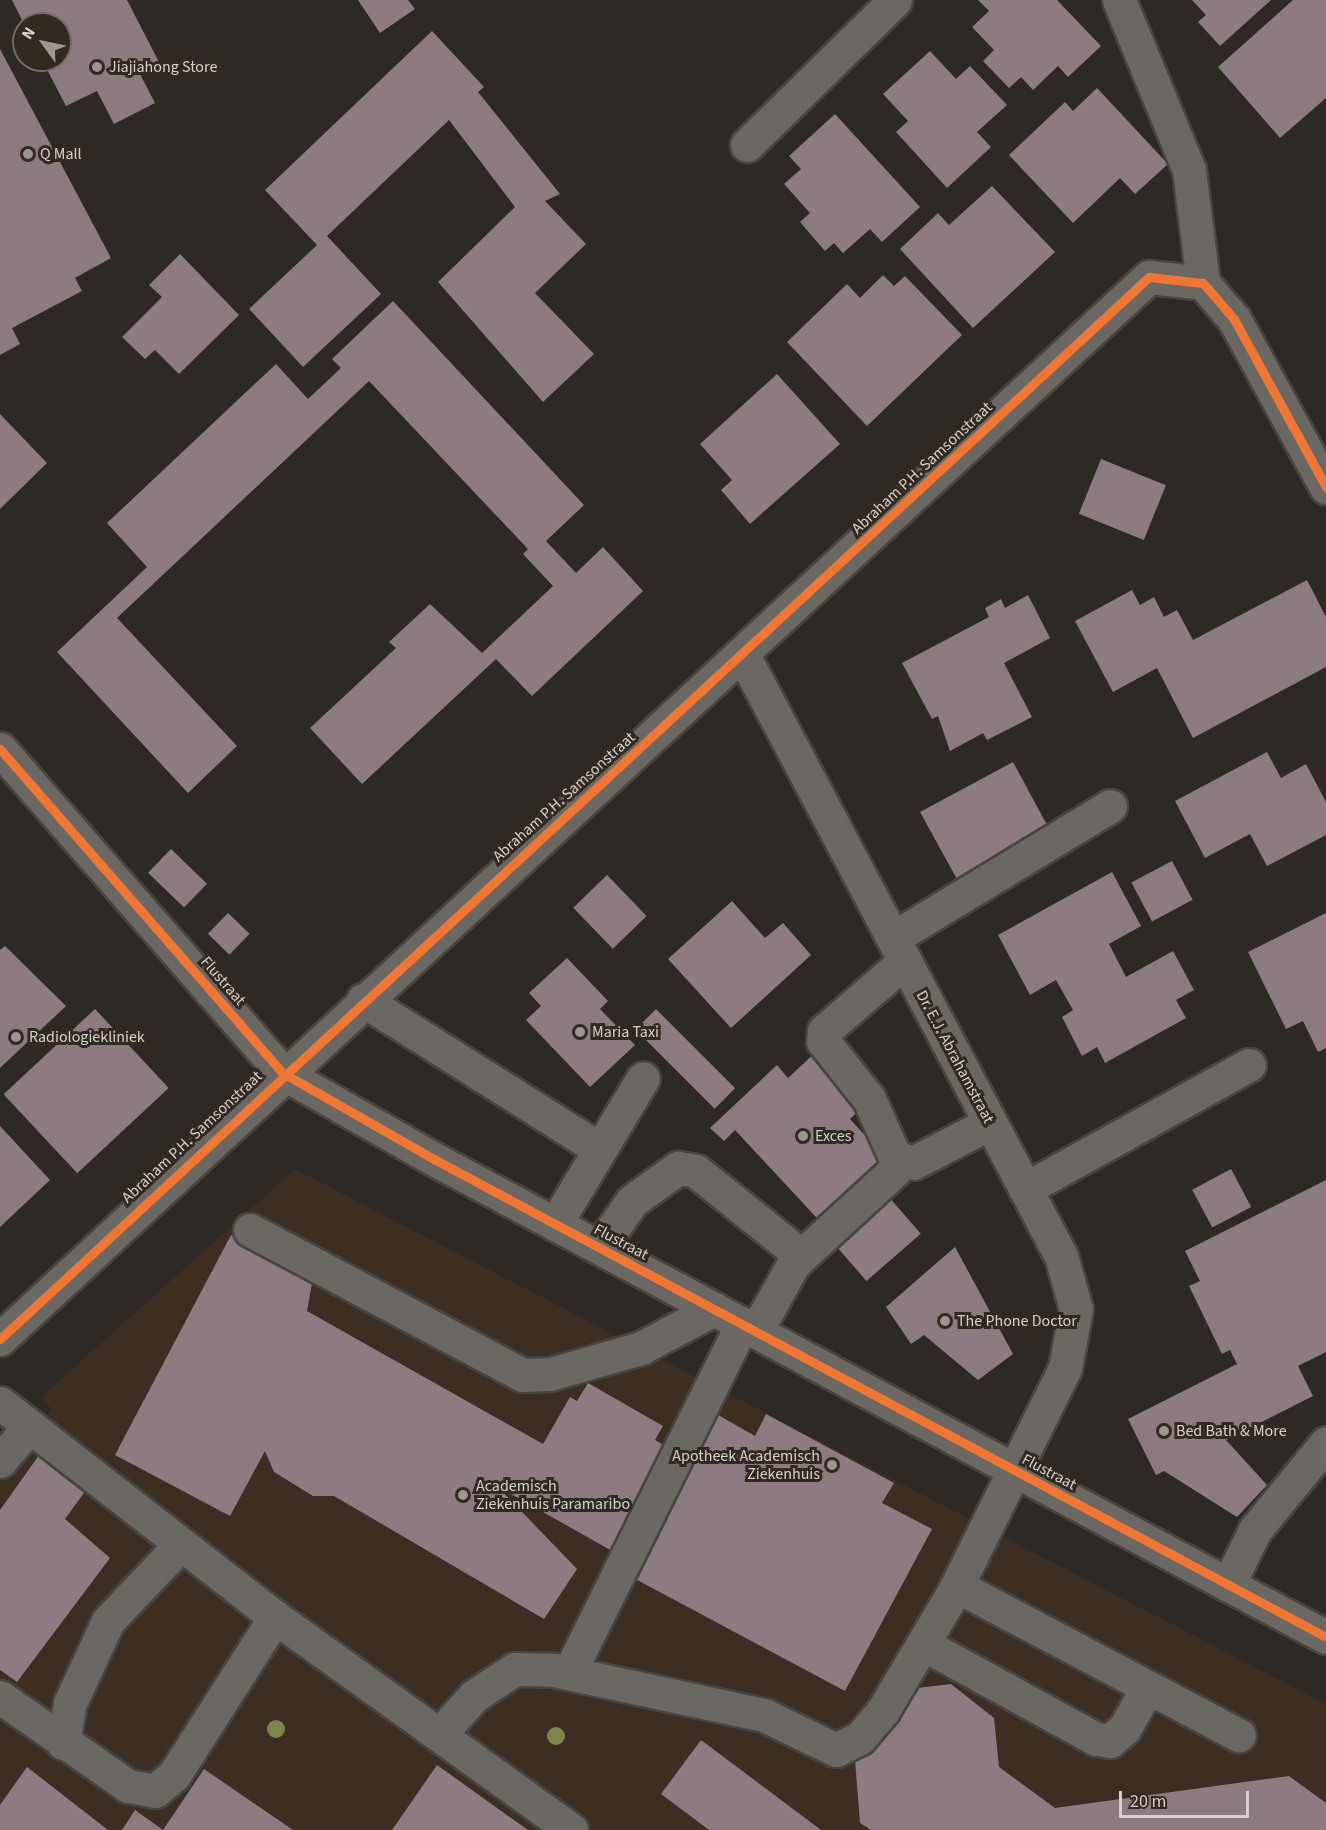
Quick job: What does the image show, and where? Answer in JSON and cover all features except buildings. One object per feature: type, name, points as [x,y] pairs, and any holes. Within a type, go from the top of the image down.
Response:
[{"type":"street","points":[[747,145],[895,0]]},
{"type":"street","points":[[1119,0],[1189,170],[1203,283],[1234,319],[1326,487]]},
{"type":"street","name":"Abraham P.H. Samsonstraat","points":[[0,1339],[283,1073],[743,655],[1149,277],[1203,283]]},
{"type":"street","name":"Dr. E.J. Abrahamstraat","points":[[569,1673],[764,1715],[836,1750],[860,1738],[884,1709],[957,1586],[1016,1471],[1065,1368],[1076,1309],[1060,1256],[743,655]]},
{"type":"street","name":"Flustraat","points":[[0,749],[283,1073],[555,1224],[1326,1637]]},
{"type":"street","points":[[990,1123],[912,1163],[895,1157],[869,1099],[822,1036],[899,950],[1110,806]]},
{"type":"street","points":[[363,1000],[600,1149]]},
{"type":"street","points":[[1025,1189],[1249,1065]]},
{"type":"street","points":[[555,1224],[643,1078]]},
{"type":"street","points":[[440,1734],[474,1695],[515,1669],[569,1673],[737,1322],[794,1263],[905,1161]]},
{"type":"street","points":[[600,1247],[632,1201],[678,1168],[710,1181],[793,1249],[794,1263]]},
{"type":"street","points":[[250,1230],[523,1375],[550,1374],[737,1322]]},
{"type":"street","points":[[0,1403],[275,1617],[571,1830]]},
{"type":"street","points":[[0,1461],[30,1426]]},
{"type":"street","points":[[1228,1584],[1255,1530],[1326,1443]]},
{"type":"street","points":[[63,1743],[70,1703],[108,1621],[181,1544]]},
{"type":"street","points":[[957,1586],[1239,1735]]},
{"type":"street","points":[[0,1697],[63,1743],[128,1786],[155,1791],[174,1775],[275,1617]]},
{"type":"street","points":[[923,1644],[1096,1739],[1110,1742],[1124,1729],[1148,1687]]},
{"type":"shaded area","name":"Academisch Ziekenhuis Paramaribo","points":[[295,1169],[1326,1704],[1326,1830],[0,1830],[0,1464],[52,1410],[41,1397]]},
{"type":"cycle path","points":[[0,1339],[1149,277],[1203,283],[1234,319],[1326,487]]},
{"type":"cycle path","points":[[0,749],[283,1073],[432,1158],[1326,1637]]},
{"type":"place","name":"Jiajiahong Store","points":[[97,67]]},
{"type":"place","name":"Q Mall","points":[[28,154]]},
{"type":"place","name":"Maria Taxi","points":[[580,1032]]},
{"type":"place","name":"Radiologiekliniek","points":[[16,1037]]},
{"type":"place","name":"Exces","points":[[803,1136]]},
{"type":"place","name":"The Phone Doctor","points":[[945,1321]]},
{"type":"place","name":"Bed Bath & More","points":[[1164,1431]]},
{"type":"place","name":"Apotheek Academisch Ziekenhuis","points":[[832,1465]]},
{"type":"place","name":"Academisch Ziekenhuis Paramaribo","points":[[463,1495]]}]
